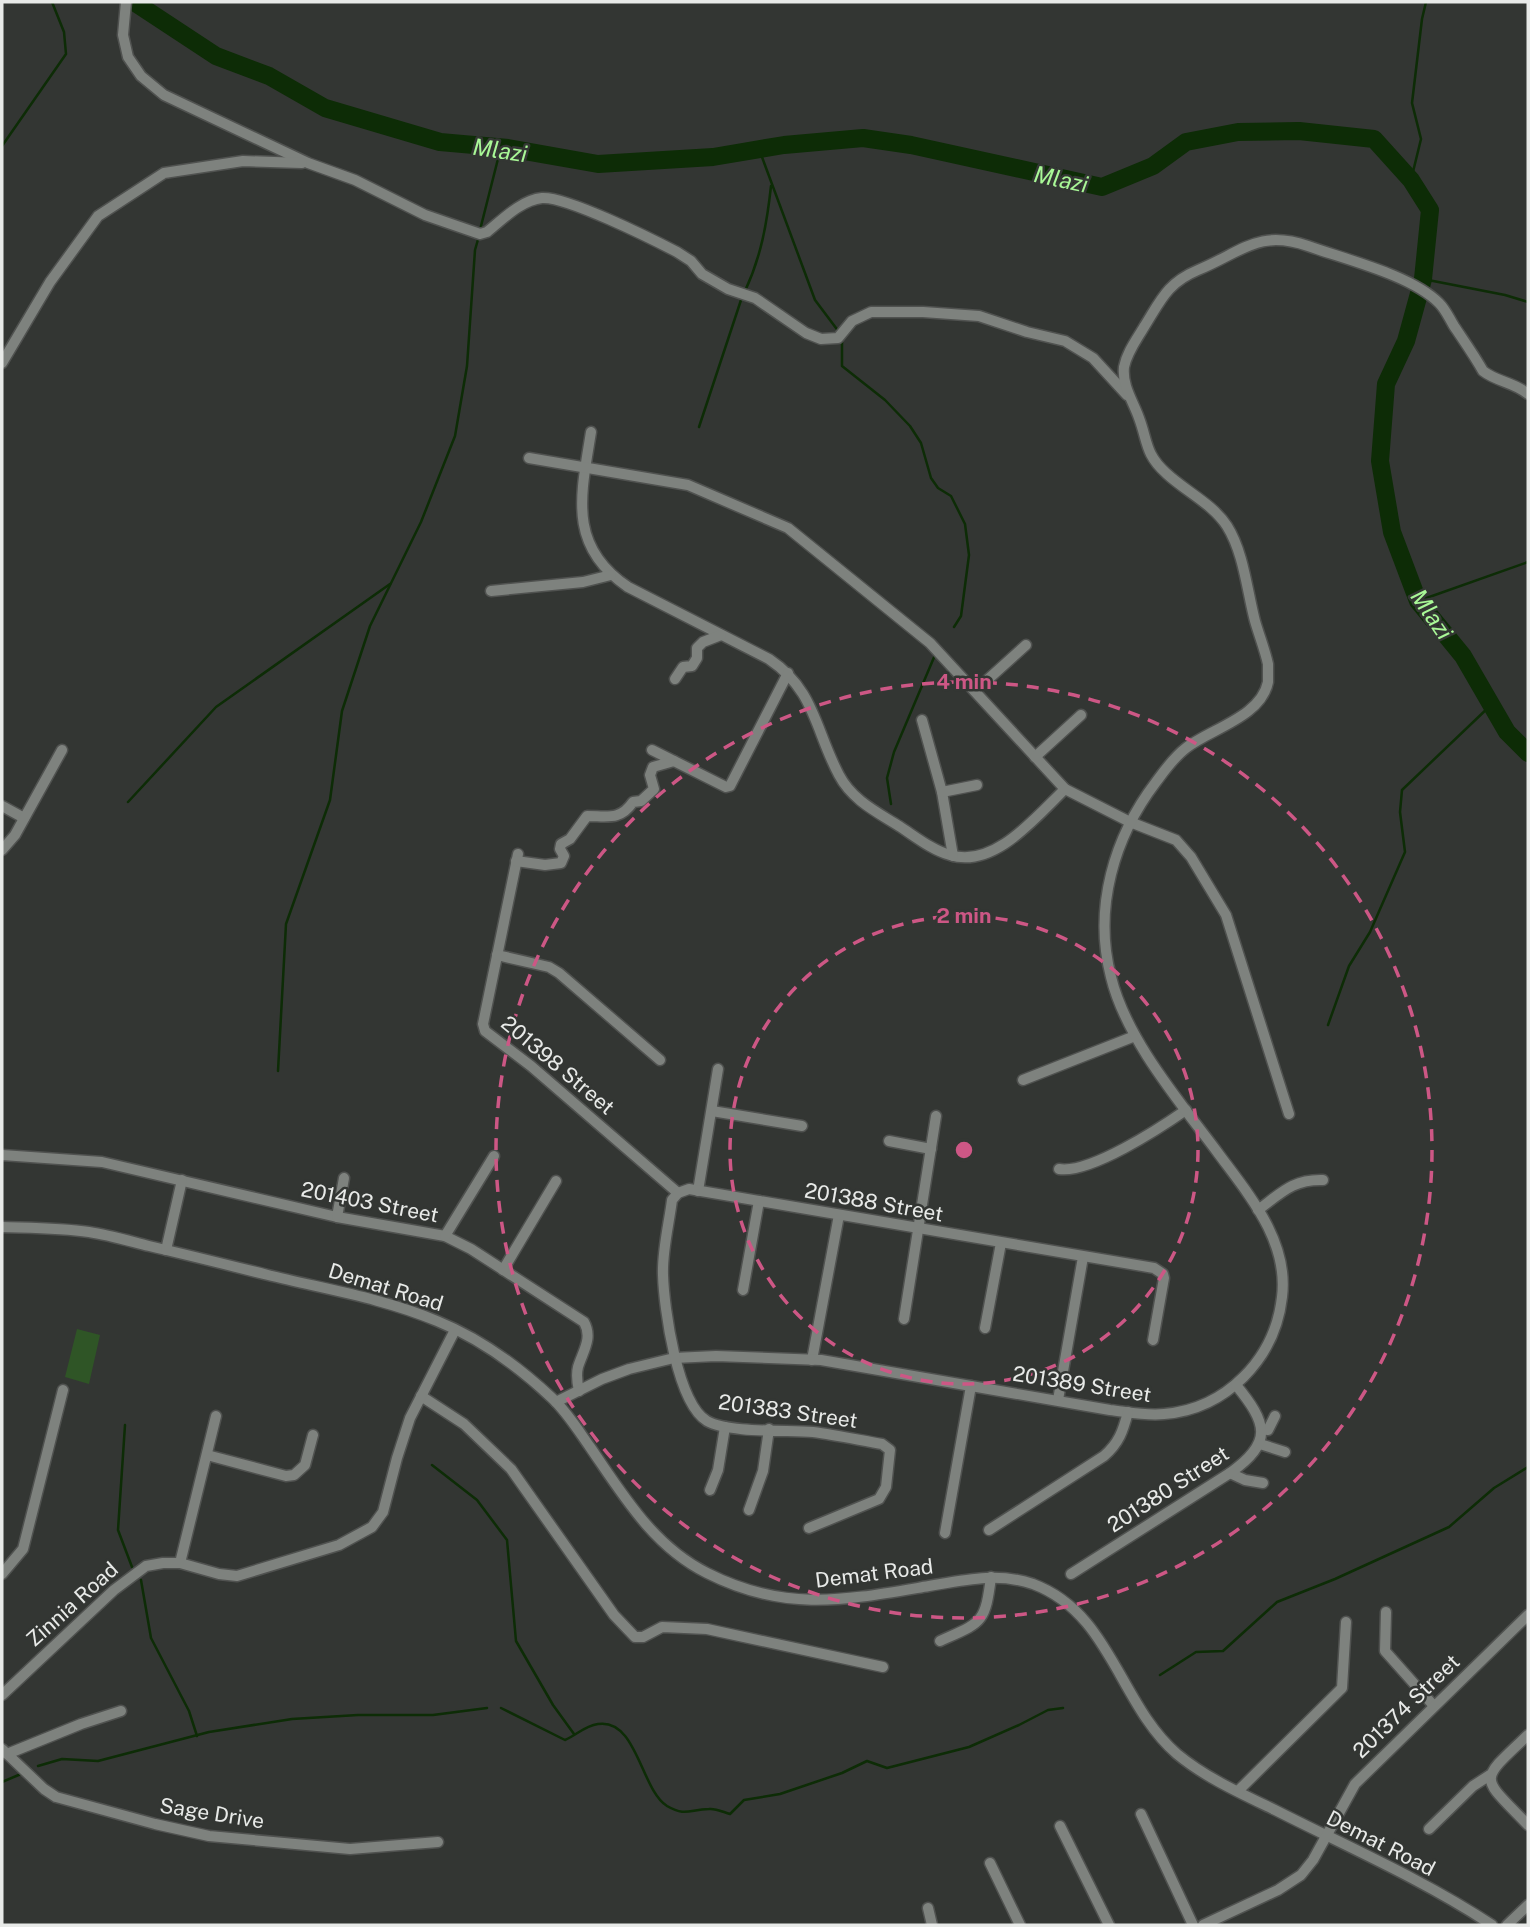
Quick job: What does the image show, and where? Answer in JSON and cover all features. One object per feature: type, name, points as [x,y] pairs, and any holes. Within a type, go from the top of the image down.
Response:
[{"type":"street","points":[[126,2],[123,35],[128,57],[141,76],[164,95],[308,163],[355,180],[425,215],[480,234],[487,232],[525,203],[542,198],[565,202],[677,252],[691,261],[702,274],[728,289],[755,298],[806,333],[821,339],[838,338],[852,321],[871,312],[979,316],[1065,341],[1093,358],[1129,397]]},
{"type":"street","points":[[2,363],[50,282],[98,216],[164,173],[243,161],[308,163]]},
{"type":"street","points":[[1129,397],[1124,371],[1128,354],[1173,283],[1248,245],[1271,239],[1305,245],[1420,288],[1441,304],[1483,371],[1492,378],[1520,387],[1528,394]]},
{"type":"street","name":"201389 Street","points":[[556,1402],[615,1374],[674,1358],[716,1356],[812,1360],[1158,1415],[1190,1410],[1219,1398],[1236,1385],[1263,1355],[1278,1317],[1282,1297],[1283,1282],[1277,1247],[1258,1210],[1136,1036],[1117,998],[1105,932],[1107,890],[1112,865],[1142,799],[1173,760],[1188,746],[1247,712],[1258,701],[1268,681],[1268,663],[1241,560],[1229,529],[1219,516],[1165,472],[1152,457],[1144,442],[1140,420],[1129,397]]},
{"type":"street","points":[[591,432],[585,469],[582,518],[592,551],[611,575],[628,587],[769,659],[788,673],[804,694],[839,775],[848,788],[870,808],[937,850],[953,856],[975,858],[996,850],[1065,789]]},
{"type":"street","points":[[529,458],[688,485],[788,528],[930,643],[1065,789],[1130,822],[1176,840],[1191,857],[1223,907],[1289,1114]]},
{"type":"street","points":[[491,591],[583,582],[611,575]]},
{"type":"street","points":[[675,679],[683,667],[692,666],[697,658],[697,648],[703,642],[720,635]]},
{"type":"street","points":[[975,691],[1026,645]]},
{"type":"street","points":[[652,750],[726,787],[730,786],[788,673]]},
{"type":"street","points":[[1035,757],[1081,715]]},
{"type":"street","points":[[922,720],[942,792],[953,856]]},
{"type":"street","points":[[2,850],[24,818],[62,750]]},
{"type":"street","name":"201398 Street","points":[[674,761],[653,767],[650,775],[654,789],[641,801],[633,802],[627,811],[605,819],[587,816],[570,839],[561,844],[560,849],[564,856],[561,863],[545,865],[517,857],[483,1024],[485,1031],[531,1066],[678,1193]]},
{"type":"street","points":[[942,792],[977,785]]},
{"type":"street","points":[[2,806],[24,818]]},
{"type":"street","points":[[497,955],[549,967],[559,973],[660,1060]]},
{"type":"street","points":[[1023,1080],[1136,1036]]},
{"type":"street","points":[[698,1191],[718,1069]]},
{"type":"street","points":[[1059,1169],[1074,1170],[1142,1140],[1186,1110]]},
{"type":"street","points":[[712,1111],[802,1126]]},
{"type":"street","points":[[904,1319],[936,1116]]},
{"type":"street","points":[[890,1141],[931,1149]]},
{"type":"street","name":"201403 Street","points":[[2,1155],[102,1162],[337,1217],[445,1236],[584,1322],[588,1333],[585,1352],[577,1368],[579,1391]]},
{"type":"street","points":[[445,1236],[494,1156]]},
{"type":"street","points":[[337,1217],[344,1178]]},
{"type":"street","points":[[166,1250],[182,1180]]},
{"type":"street","points":[[503,1270],[556,1181]]},
{"type":"street","points":[[1258,1210],[1293,1184],[1300,1181],[1323,1181]]},
{"type":"street","name":"201388 Street","points":[[678,1193],[689,1189],[1154,1269],[1163,1275],[1153,1340]]},
{"type":"street","points":[[674,1358],[663,1276],[672,1200],[678,1193]]},
{"type":"street","points":[[743,1290],[758,1201]]},
{"type":"street","points":[[812,1360],[839,1215]]},
{"type":"street","name":"Demat Road","points":[[2,1227],[94,1233],[384,1303],[440,1322],[503,1358],[556,1402],[643,1522],[679,1556],[730,1584],[761,1594],[823,1601],[991,1577],[1032,1584],[1051,1592],[1073,1607],[1100,1638],[1143,1714],[1173,1750],[1192,1765],[1424,1886],[1492,1925]]},
{"type":"street","points":[[985,1328],[1001,1243]]},
{"type":"street","points":[[1058,1400],[1083,1257]]},
{"type":"street","name":"Zinnia Road","points":[[2,1695],[114,1590],[140,1570],[155,1564],[180,1563],[237,1576],[339,1545],[367,1531],[383,1512],[402,1439],[455,1330]]},
{"type":"street","name":"201383 Street","points":[[674,1358],[689,1402],[706,1420],[725,1427],[815,1433],[882,1444],[890,1450],[886,1486],[879,1499],[809,1528]]},
{"type":"street","points":[[1236,1385],[1257,1416],[1261,1429],[1260,1444],[1286,1452]]},
{"type":"street","points":[[945,1533],[971,1386]]},
{"type":"street","points":[[2,1574],[23,1549],[63,1390]]},
{"type":"street","points":[[421,1396],[464,1424],[511,1469],[614,1615],[635,1637],[643,1637],[662,1627],[707,1629],[883,1667]]},
{"type":"street","points":[[989,1530],[1116,1446],[1122,1436],[1128,1412]]},
{"type":"street","points":[[180,1563],[216,1416]]},
{"type":"street","points":[[1261,1429],[1268,1430],[1275,1416]]},
{"type":"street","points":[[710,1490],[718,1470],[725,1427]]},
{"type":"street","points":[[749,1510],[763,1471],[769,1429]]},
{"type":"street","points":[[207,1455],[286,1476],[294,1475],[305,1465],[313,1435]]},
{"type":"street","name":"201380 Street","points":[[1070,1574],[1230,1473],[1246,1462],[1260,1444]]},
{"type":"street","points":[[1230,1473],[1245,1480],[1263,1483]]},
{"type":"street","points":[[940,1642],[982,1619],[987,1606],[991,1577]]},
{"type":"street","points":[[1386,1612],[1385,1651],[1434,1706]]},
{"type":"street","name":"201374 Street","points":[[1203,1925],[1291,1883],[1306,1870],[1355,1784],[1528,1615]]},
{"type":"street","points":[[1238,1791],[1342,1688],[1346,1622]]},
{"type":"street","points":[[5,1752],[121,1711]]},
{"type":"street","points":[[1528,1735],[1494,1768],[1490,1776],[1494,1790],[1528,1825]]},
{"type":"street","name":"Sage Drive","points":[[5,1752],[56,1797],[209,1836],[350,1849],[438,1842]]},
{"type":"street","points":[[1429,1829],[1473,1786],[1490,1776]]},
{"type":"street","points":[[1141,1814],[1193,1925]]},
{"type":"street","points":[[1060,1826],[1109,1925]]},
{"type":"street","points":[[990,1863],[1020,1925]]},
{"type":"street","points":[[1507,1925],[1528,1905]]},
{"type":"street","points":[[928,1908],[932,1925]]},
{"type":"green space","points":[[77,1329],[100,1335],[89,1384],[65,1377]]},
{"type":"waterway","points":[[2,146],[66,54],[64,32],[52,2]]},
{"type":"waterway","name":"Mlazi","points":[[134,2],[216,56],[269,76],[325,108],[440,142],[508,148],[598,164],[713,157],[784,145],[863,138],[911,145],[1102,187],[1153,166],[1186,142],[1238,132],[1299,131],[1374,139],[1411,180],[1430,210],[1423,279],[1406,341],[1386,384],[1380,461],[1392,532],[1418,601],[1463,656],[1507,732],[1528,753]]},
{"type":"waterway","points":[[1411,180],[1421,139],[1412,103],[1426,2]]},
{"type":"waterway","points":[[480,230],[501,147]]},
{"type":"waterway","points":[[759,149],[815,300],[839,332]]},
{"type":"waterway","points":[[745,291],[762,240],[771,186]]},
{"type":"waterway","points":[[278,1071],[286,924],[330,800],[342,711],[370,626],[421,522],[455,436],[467,366],[475,250],[479,236]]},
{"type":"waterway","points":[[1423,279],[1528,302]]},
{"type":"waterway","points":[[699,427],[742,297]]},
{"type":"waterway","points":[[842,338],[842,366],[885,400],[910,426],[921,443],[931,478],[938,488],[951,496],[965,524],[969,555],[961,616],[954,627]]},
{"type":"waterway","points":[[1418,601],[1528,562]]},
{"type":"waterway","points":[[128,802],[216,707],[390,584]]},
{"type":"waterway","points":[[891,804],[887,778],[894,752],[935,655]]},
{"type":"waterway","points":[[1328,1025],[1349,966],[1370,932],[1405,852],[1400,812],[1402,790],[1491,705]]},
{"type":"waterway","points":[[125,1425],[118,1530],[132,1567]]},
{"type":"waterway","points":[[432,1465],[477,1500],[507,1540],[516,1641],[553,1705],[574,1734]]},
{"type":"waterway","points":[[1160,1675],[1196,1652],[1223,1651],[1277,1602],[1449,1527],[1494,1488],[1528,1467]]},
{"type":"waterway","points":[[141,1580],[151,1638],[189,1711],[197,1736]]},
{"type":"waterway","points":[[38,1766],[62,1759],[98,1761],[209,1732],[292,1719],[358,1715],[433,1715],[487,1708]]},
{"type":"waterway","points":[[501,1708],[565,1740],[593,1725],[611,1725],[622,1732],[630,1743],[658,1798],[667,1806],[684,1812],[711,1809],[730,1814],[744,1800],[780,1794],[842,1773],[867,1761],[887,1768],[969,1747],[1048,1710],[1063,1708]]},
{"type":"waterway","points":[[2,1782],[21,1774]]}]
